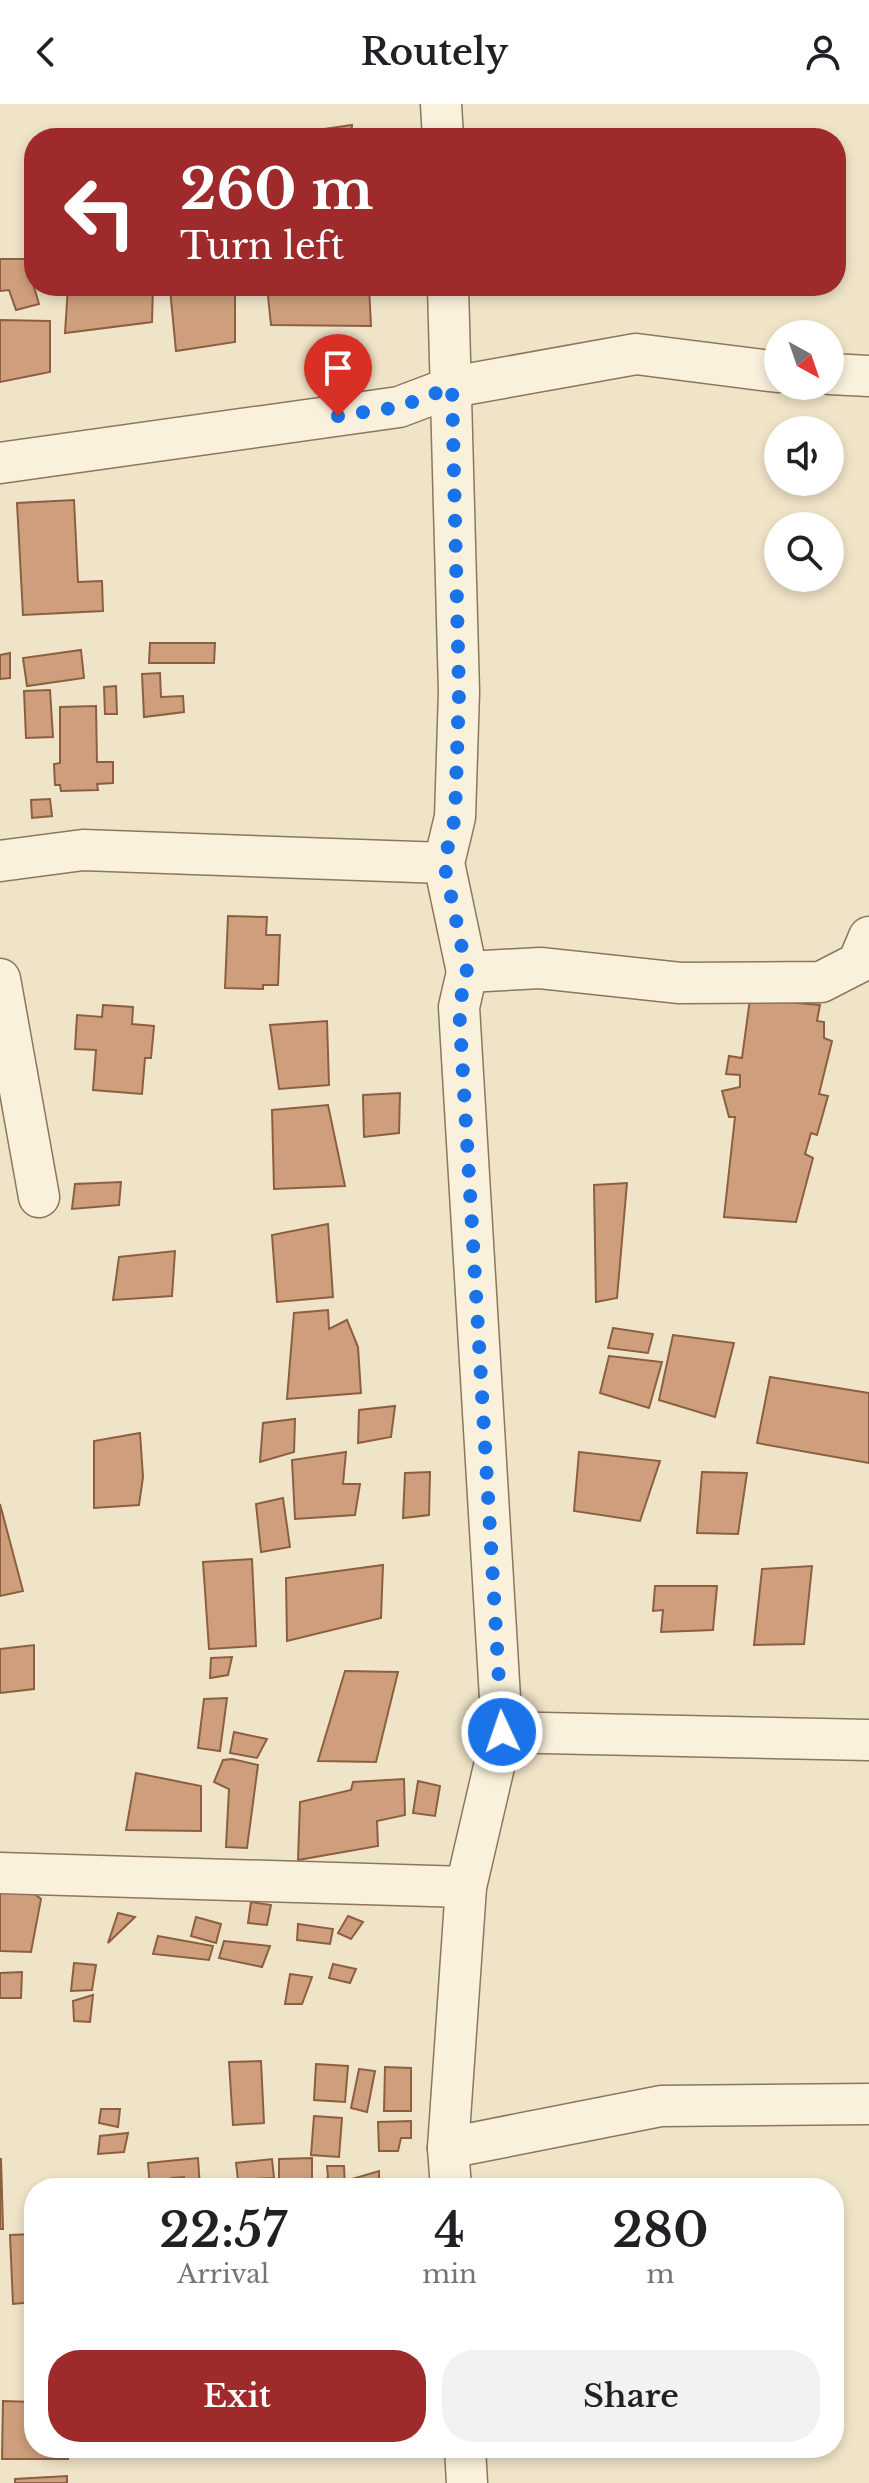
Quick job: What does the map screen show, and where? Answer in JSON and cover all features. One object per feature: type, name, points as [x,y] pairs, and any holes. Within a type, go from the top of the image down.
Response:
[{"type":"street","points":[[441,104],[442,128]]},
{"type":"street","points":[[448,296],[459,692],[455,817],[444,863],[467,972],[459,1007],[502,1732],[466,1887],[448,2148],[450,2178]]},
{"type":"street","points":[[0,463],[399,407],[452,387],[636,354],[764,370]]},
{"type":"street","points":[[844,375],[869,376]]},
{"type":"street","points":[[0,861],[83,850],[444,863]]},
{"type":"street","points":[[467,972],[540,968],[680,983],[821,982],[858,963],[869,937]]},
{"type":"street","points":[[0,979],[39,1197]]},
{"type":"street","points":[[502,1732],[869,1740]]},
{"type":"street","points":[[0,1873],[466,1887]]},
{"type":"street","points":[[448,2148],[661,2106],[869,2104]]},
{"type":"street","points":[[466,2458],[467,2483]]},
{"type":"building","points":[[0,259],[24,259],[24,296],[37,296],[39,304],[16,310],[9,290],[0,291]]},
{"type":"building","points":[[67,296],[153,296],[152,322],[65,333]]},
{"type":"building","points":[[171,296],[235,296],[235,342],[176,351]]},
{"type":"building","points":[[268,296],[370,296],[371,326],[271,325]]},
{"type":"building","points":[[0,320],[50,321],[50,372],[0,382]]},
{"type":"building","points":[[74,500],[78,582],[102,581],[103,611],[23,615],[17,503]]},
{"type":"building","points":[[150,643],[215,643],[214,663],[149,663]]},
{"type":"building","points":[[81,650],[84,678],[27,686],[23,658]]},
{"type":"building","points":[[10,653],[10,678],[0,679],[0,655]]},
{"type":"building","points":[[160,673],[161,697],[183,696],[184,712],[144,717],[142,674]]},
{"type":"building","points":[[116,686],[117,714],[105,714],[104,687]]},
{"type":"building","points":[[50,690],[53,737],[26,738],[24,691]]},
{"type":"building","points":[[96,706],[97,762],[113,762],[113,783],[97,784],[98,790],[61,791],[60,785],[55,785],[54,764],[60,763],[60,707]]},
{"type":"building","points":[[50,799],[52,816],[32,818],[31,800]]},
{"type":"building","points":[[228,916],[267,917],[266,935],[280,935],[278,985],[263,985],[263,989],[225,988]]},
{"type":"building","points":[[750,999],[820,1005],[817,1021],[824,1022],[824,1038],[832,1041],[819,1094],[828,1096],[817,1135],[811,1133],[805,1154],[813,1158],[796,1222],[724,1217],[735,1117],[729,1117],[722,1091],[740,1087],[740,1075],[726,1074],[729,1056],[742,1058]]},
{"type":"building","points":[[103,1005],[133,1007],[132,1024],[154,1026],[151,1058],[145,1058],[142,1094],[93,1090],[96,1050],[75,1049],[77,1015],[102,1017]]},
{"type":"building","points":[[327,1021],[329,1085],[279,1089],[270,1025]]},
{"type":"building","points":[[400,1093],[399,1133],[364,1137],[363,1095]]},
{"type":"building","points":[[328,1105],[345,1186],[274,1189],[272,1110]]},
{"type":"building","points":[[121,1182],[119,1205],[72,1209],[75,1184]]},
{"type":"building","points":[[627,1183],[617,1298],[596,1302],[594,1185]]},
{"type":"building","points":[[328,1224],[333,1297],[277,1302],[272,1235]]},
{"type":"building","points":[[175,1251],[172,1296],[113,1300],[119,1257]]},
{"type":"building","points":[[328,1310],[329,1329],[347,1320],[358,1347],[361,1393],[287,1399],[294,1313]]},
{"type":"building","points":[[613,1328],[653,1334],[648,1353],[608,1348]]},
{"type":"building","points":[[673,1335],[734,1343],[715,1417],[659,1400]]},
{"type":"building","points":[[609,1356],[662,1362],[649,1408],[600,1393]]},
{"type":"building","points":[[770,1377],[869,1393],[869,1463],[757,1443]]},
{"type":"building","points":[[395,1406],[391,1437],[358,1443],[359,1410]]},
{"type":"building","points":[[295,1419],[294,1452],[260,1462],[263,1423]]},
{"type":"building","points":[[140,1433],[143,1477],[139,1505],[94,1508],[94,1441]]},
{"type":"building","points":[[346,1452],[343,1484],[360,1484],[355,1515],[295,1519],[292,1460]]},
{"type":"building","points":[[579,1452],[660,1461],[640,1521],[574,1511]]},
{"type":"building","points":[[430,1472],[429,1515],[403,1518],[405,1473]]},
{"type":"building","points":[[702,1472],[747,1473],[738,1534],[697,1533]]},
{"type":"building","points":[[283,1498],[290,1547],[261,1552],[256,1504]]},
{"type":"building","points":[[0,1504],[23,1591],[0,1596]]},
{"type":"building","points":[[252,1559],[256,1646],[209,1649],[203,1562]]},
{"type":"building","points":[[383,1565],[381,1618],[287,1641],[286,1578]]},
{"type":"building","points":[[812,1566],[804,1644],[754,1645],[762,1569]]},
{"type":"building","points":[[655,1586],[717,1586],[713,1630],[661,1632],[663,1610],[653,1611]]},
{"type":"building","points":[[34,1645],[34,1689],[0,1693],[0,1649]]},
{"type":"building","points":[[232,1657],[228,1675],[210,1678],[211,1658]]},
{"type":"building","points":[[345,1671],[398,1672],[376,1762],[318,1761]]},
{"type":"building","points":[[227,1698],[220,1751],[198,1748],[204,1699]]},
{"type":"building","points":[[234,1732],[267,1739],[257,1758],[230,1753]]},
{"type":"building","points":[[223,1760],[258,1765],[247,1848],[226,1847],[229,1789],[214,1782]]},
{"type":"building","points":[[136,1773],[201,1786],[201,1831],[126,1830]]},
{"type":"building","points":[[404,1779],[405,1815],[377,1821],[378,1846],[298,1860],[300,1802],[351,1790],[353,1782]]},
{"type":"building","points":[[418,1781],[440,1786],[435,1816],[413,1813]]},
{"type":"building","points":[[20,1883],[41,1899],[31,1952],[0,1951],[0,1884]]},
{"type":"building","points":[[251,1902],[271,1905],[267,1925],[248,1923]]},
{"type":"building","points":[[118,1913],[135,1917],[108,1943]]},
{"type":"building","points":[[348,1916],[363,1922],[351,1939],[338,1933]]},
{"type":"building","points":[[196,1917],[221,1924],[216,1943],[191,1936]]},
{"type":"building","points":[[298,1924],[333,1929],[330,1944],[297,1940]]},
{"type":"building","points":[[158,1936],[213,1946],[209,1960],[153,1954]]},
{"type":"building","points":[[224,1941],[270,1946],[262,1967],[219,1958]]},
{"type":"building","points":[[74,1963],[96,1965],[92,1990],[71,1991]]},
{"type":"building","points":[[333,1964],[356,1969],[350,1983],[329,1978]]},
{"type":"building","points":[[22,1972],[21,1998],[0,1998],[0,1973]]},
{"type":"building","points":[[290,1974],[312,1977],[302,2004],[285,2004]]},
{"type":"building","points":[[93,1995],[90,2022],[74,2021],[73,2001]]},
{"type":"building","points":[[261,2061],[264,2123],[233,2125],[229,2062]]},
{"type":"building","points":[[316,2064],[348,2066],[345,2102],[314,2100]]},
{"type":"building","points":[[385,2067],[411,2068],[411,2111],[384,2111]]},
{"type":"building","points":[[359,2069],[375,2071],[367,2112],[351,2108]]},
{"type":"building","points":[[101,2109],[120,2109],[118,2127],[99,2123]]},
{"type":"building","points":[[314,2116],[342,2118],[339,2157],[311,2155]]},
{"type":"building","points":[[411,2121],[411,2138],[401,2138],[398,2151],[379,2151],[378,2122]]},
{"type":"building","points":[[128,2133],[124,2152],[98,2154],[100,2136]]},
{"type":"building","points":[[198,2158],[199,2178],[149,2178],[148,2163]]},
{"type":"building","points":[[312,2158],[312,2178],[279,2178],[279,2159]]},
{"type":"building","points":[[1,2159],[3,2229],[0,2229]]},
{"type":"building","points":[[272,2159],[274,2178],[238,2178],[236,2163]]},
{"type":"building","points":[[327,2166],[344,2166],[345,2178],[328,2177]]},
{"type":"building","points":[[379,2171],[379,2178],[355,2178]]},
{"type":"building","points":[[24,2234],[24,2303],[13,2304],[10,2235]]},
{"type":"building","points":[[3,2401],[24,2402],[24,2458],[68,2458],[68,2459],[2,2459]]},
{"type":"building","points":[[67,2476],[67,2483],[15,2483],[15,2479]]},
{"type":"route","points":[[338,416],[399,407],[452,387],[459,692],[455,817],[444,863],[467,972],[459,1007],[502,1732]]}]
